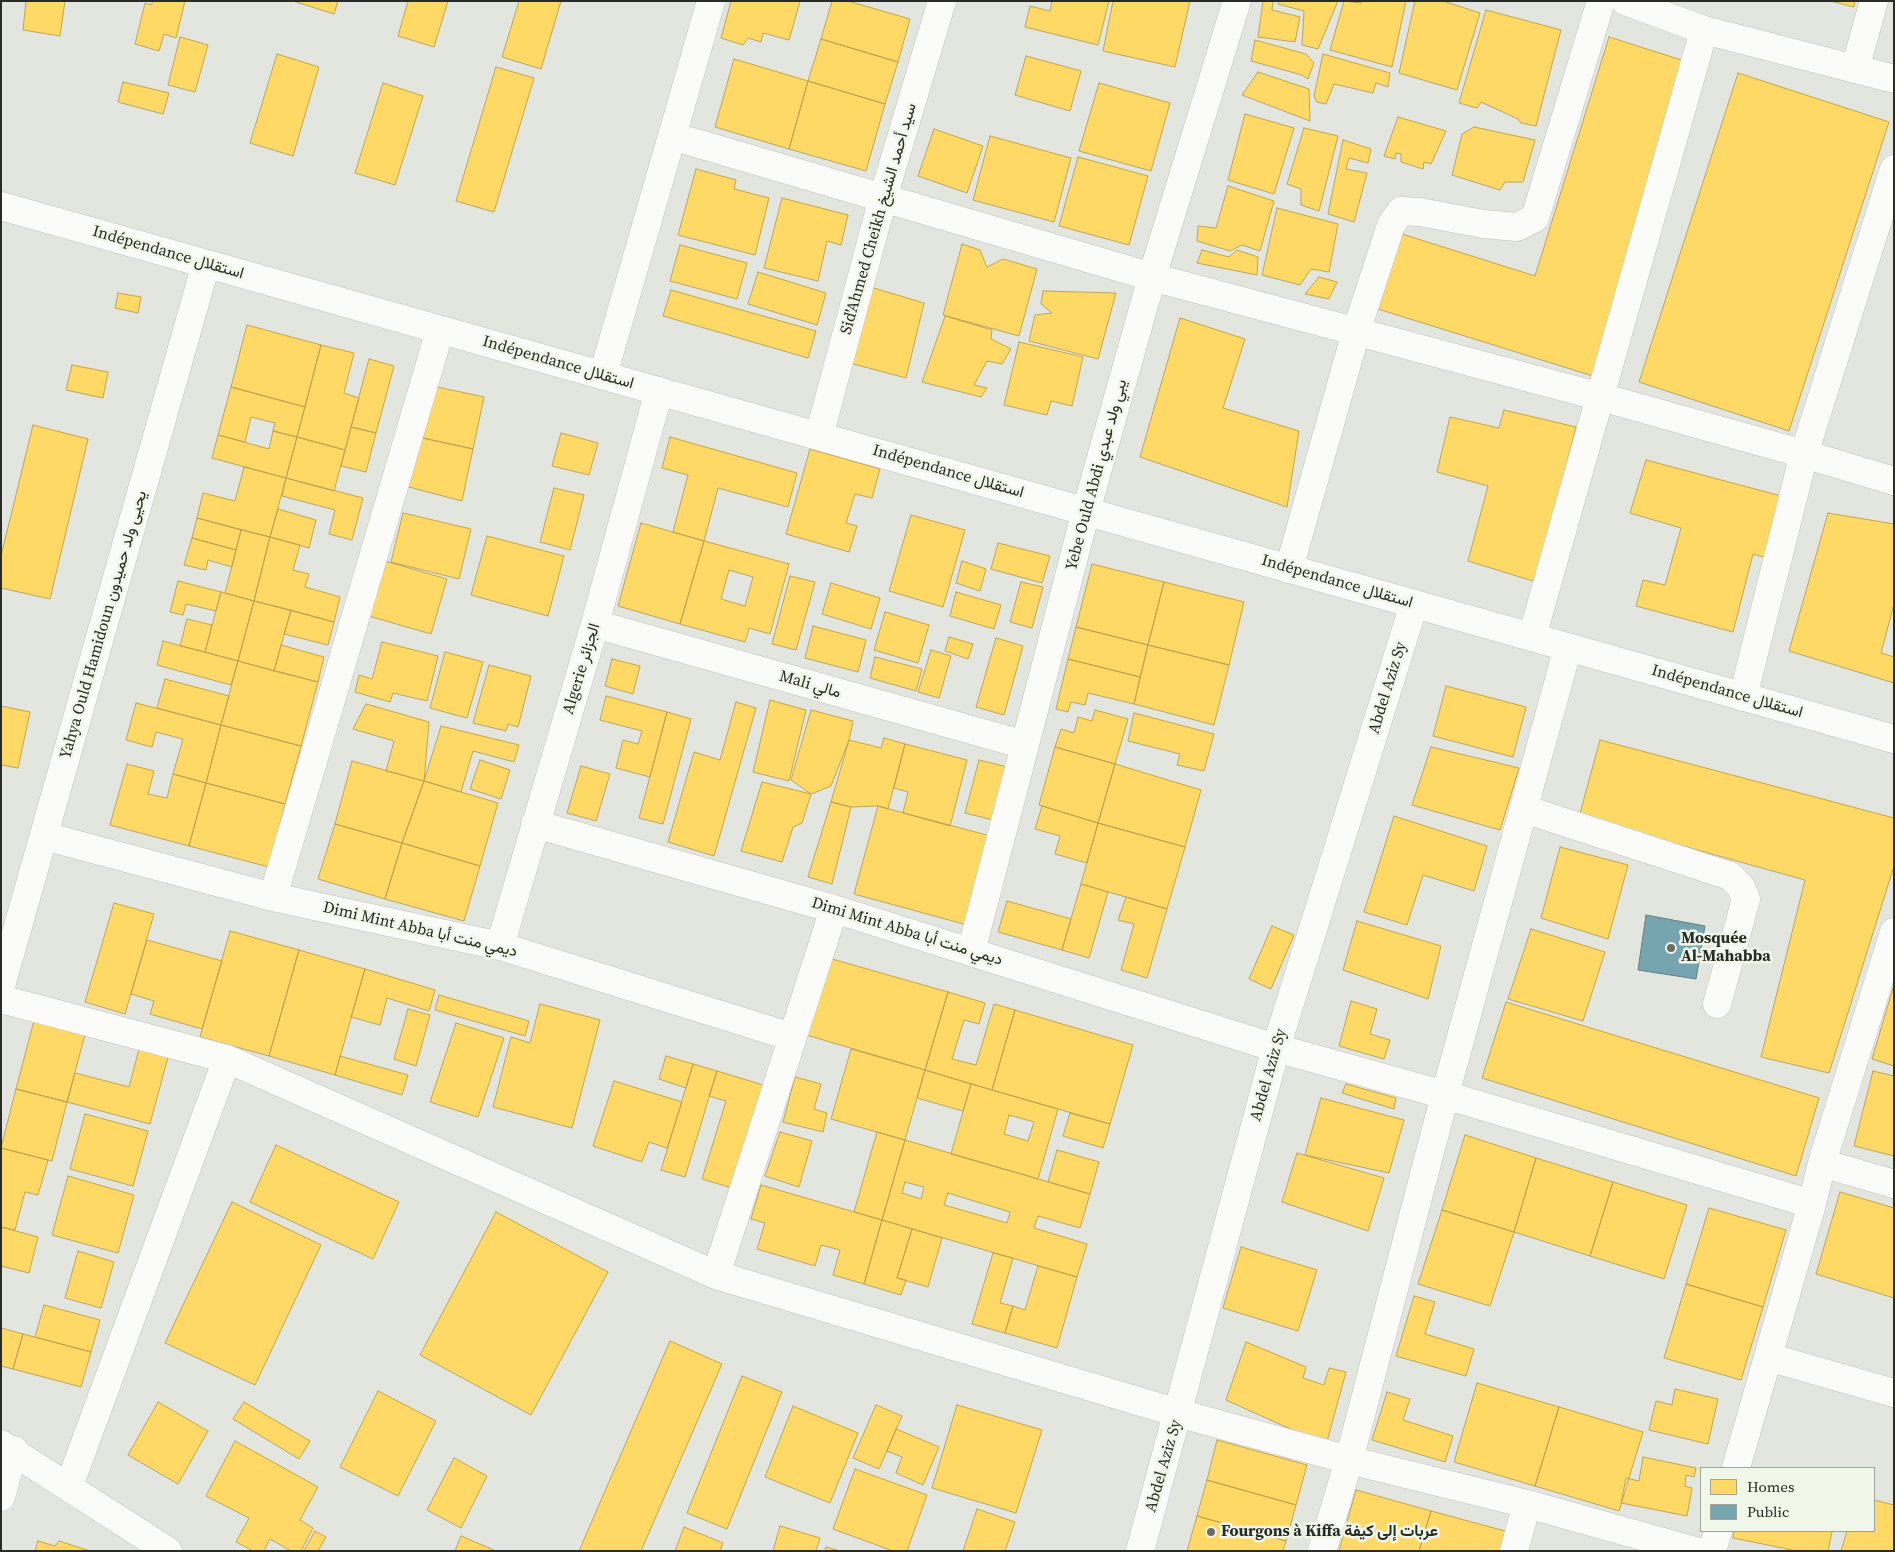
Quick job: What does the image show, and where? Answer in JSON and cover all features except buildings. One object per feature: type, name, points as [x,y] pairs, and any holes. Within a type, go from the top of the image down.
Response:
[{"type":"street","points":[[603,375],[711,1]]},
{"type":"street","name":"Sid'Ahmed Cheikh سيد أحمد الشيخ","points":[[819,436],[884,198],[942,1]]},
{"type":"street","name":"Yebe Ould Abdi يبي ولد عبدي","points":[[971,952],[1086,511],[1152,277],[1236,1]]},
{"type":"street","points":[[1289,569],[1356,332],[1390,225],[1401,212],[1420,212],[1483,224],[1517,227],[1535,218],[1601,1]]},
{"type":"street","points":[[1625,1],[1704,30],[1894,79]]},
{"type":"street","points":[[1855,69],[1874,1]]},
{"type":"street","points":[[1532,637],[1704,30]]},
{"type":"street","points":[[672,136],[1152,277],[1601,397],[1894,481]]},
{"type":"street","points":[[1743,697],[1804,454],[1894,169]]},
{"type":"street","name":"Indépendance استقلال","points":[[1,206],[1894,739]]},
{"type":"street","name":"Yahya Ould Hamidoun يحيى ولد حميدون","points":[[1,986],[206,264]]},
{"type":"street","points":[[273,897],[440,330]]},
{"type":"street","name":"Algerie الجزائر","points":[[500,946],[595,624],[659,391]]},
{"type":"street","name":"Abdel Aziz Sy","points":[[1140,1551],[1276,1048],[1414,604]]},
{"type":"street","name":"Mali مالي","points":[[595,624],[1025,745]]},
{"type":"street","points":[[1322,1551],[1349,1460],[1445,1095],[1568,647]]},
{"type":"street","points":[[1524,809],[1730,876],[1741,888],[1746,899],[1717,1004]]},
{"type":"street","name":"Dimi Mint Abba ديمي منت أبا","points":[[535,824],[834,909],[1276,1048],[1445,1095],[1812,1204]]},
{"type":"street","name":"Dimi Mint Abba ديمي منت أبا","points":[[44,836],[273,897],[500,946],[792,1037]]},
{"type":"street","points":[[716,1275],[834,909]]},
{"type":"street","points":[[1736,1467],[1812,1204],[1822,1163],[1894,932]]},
{"type":"street","points":[[1,999],[227,1058],[716,1275],[1178,1413],[1349,1460],[1528,1504],[1695,1551]]},
{"type":"street","points":[[69,1486],[227,1058]]},
{"type":"street","points":[[1822,1163],[1894,1184]]},
{"type":"street","points":[[1768,1357],[1894,1393]]},
{"type":"street","points":[[1,1496],[8,1447],[168,1551]]},
{"type":"street","points":[[1514,1551],[1528,1504]]},
{"type":"street","points":[[1712,1551],[1718,1532]]},
{"type":"place","name":"Mosquée Al-Mahabba","points":[[1671,948]]},
{"type":"place","name":"Fourgons à Kiffa عربات إلى كيفة","points":[[1211,1532]]}]
